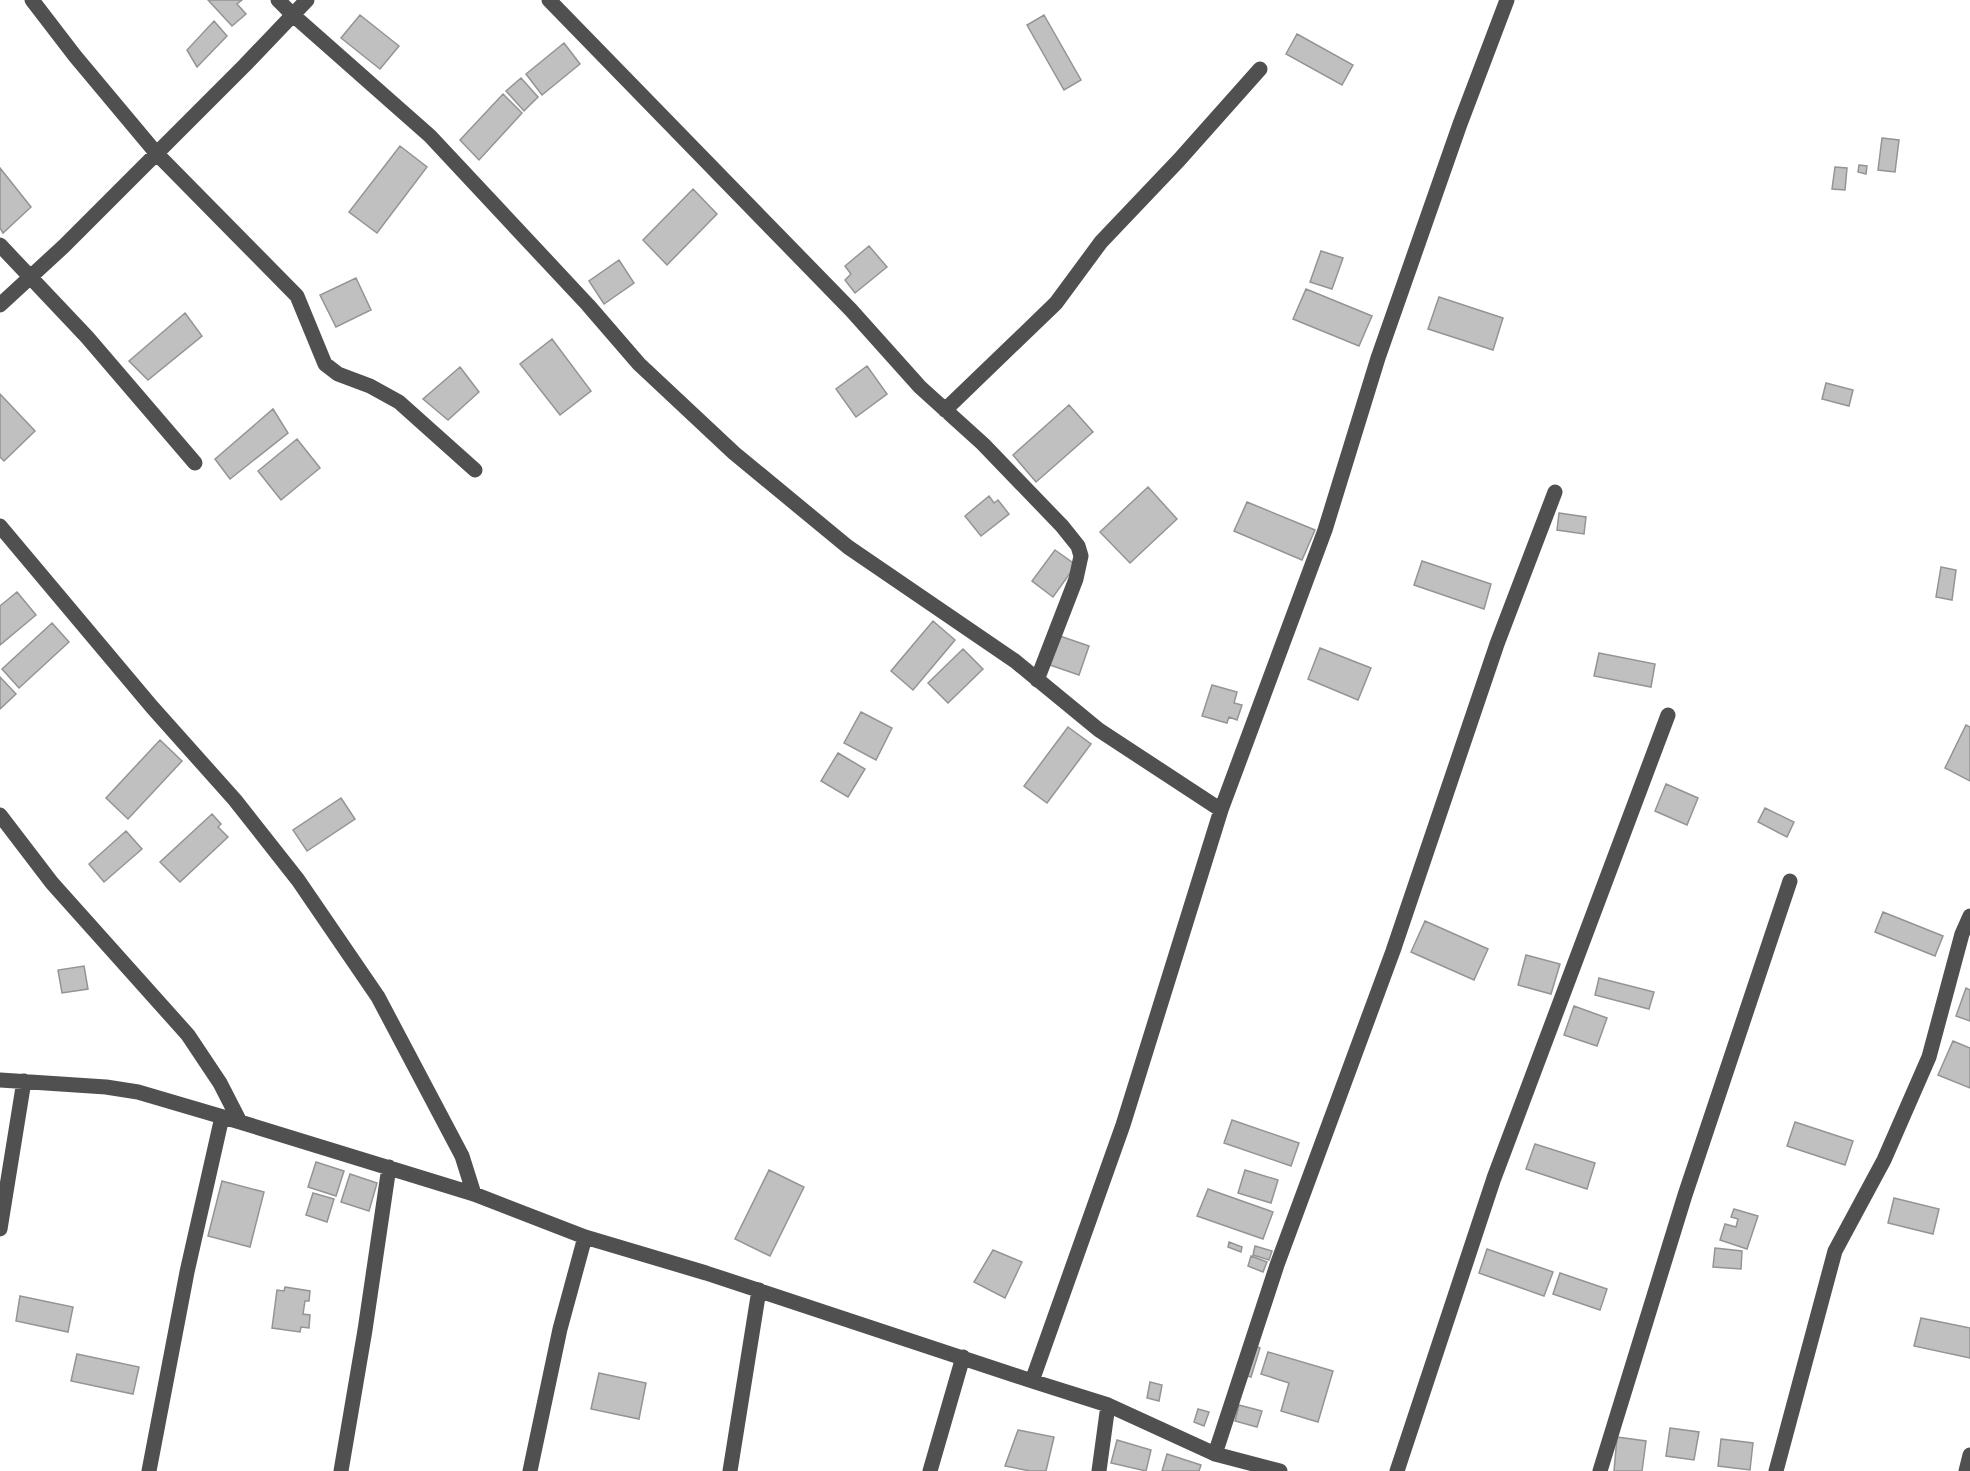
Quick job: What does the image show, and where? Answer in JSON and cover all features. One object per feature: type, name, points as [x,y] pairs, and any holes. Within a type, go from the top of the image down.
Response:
[{"type":"street","points":[[32,0],[75,56],[157,153],[297,296],[325,364],[338,374],[370,386],[399,402],[475,470]]},
{"type":"street","points":[[278,0],[430,136],[588,305],[639,364],[734,453],[848,547],[1015,661],[1099,730],[1221,810]]},
{"type":"street","points":[[0,305],[30,279],[157,153],[307,0]]},
{"type":"street","points":[[549,0],[851,310],[920,387],[983,444],[1062,526],[1078,546],[1081,556],[1076,579],[1037,680]]},
{"type":"street","points":[[1032,1382],[1123,1125],[1221,810],[1325,530],[1378,358],[1460,124],[1507,0]]},
{"type":"street","points":[[945,410],[1056,303],[1101,242],[1179,160],[1260,69]]},
{"type":"street","points":[[0,245],[87,337],[195,463]]},
{"type":"street","points":[[1215,1454],[1277,1265],[1393,951],[1497,644],[1555,492]]},
{"type":"street","points":[[0,526],[152,707],[235,800],[298,880],[378,997],[462,1156],[474,1194]]},
{"type":"street","points":[[1397,1471],[1494,1178],[1668,715]]},
{"type":"street","points":[[0,815],[52,883],[188,1035],[220,1083],[240,1122]]},
{"type":"street","points":[[1600,1471],[1685,1195],[1790,881]]},
{"type":"street","points":[[1776,1471],[1835,1251],[1884,1160],[1929,1057],[1962,934],[1970,916]]},
{"type":"street","points":[[0,1080],[127,1090],[388,1167],[474,1194],[585,1238],[759,1290],[1032,1382],[1108,1405],[1215,1454],[1280,1471]]},
{"type":"street","points":[[0,1229],[24,1081]]},
{"type":"street","points":[[149,1471],[187,1272],[222,1117]]},
{"type":"street","points":[[341,1471],[365,1330],[388,1167]]},
{"type":"street","points":[[530,1471],[560,1329],[585,1238]]},
{"type":"street","points":[[730,1471],[759,1290]]},
{"type":"street","points":[[930,1471],[963,1357]]},
{"type":"street","points":[[1099,1471],[1108,1405]]},
{"type":"street","points":[[1966,1471],[1970,1455]]},
{"type":"building","points":[[208,0],[242,0],[237,4],[246,14],[232,26]]},
{"type":"building","points":[[360,15],[399,46],[380,69],[341,38]]},
{"type":"building","points":[[1044,15],[1081,80],[1064,90],[1027,25]]},
{"type":"building","points":[[214,21],[227,36],[197,67],[187,50]]},
{"type":"building","points":[[1297,34],[1353,65],[1342,85],[1286,54]]},
{"type":"building","points":[[564,43],[580,64],[542,95],[526,74]]},
{"type":"building","points":[[521,78],[538,97],[524,111],[506,91]]},
{"type":"building","points":[[503,94],[522,113],[479,160],[460,140]]},
{"type":"building","points":[[1882,138],[1899,140],[1895,172],[1878,170]]},
{"type":"building","points":[[400,146],[427,167],[377,233],[349,212]]},
{"type":"building","points":[[1859,165],[1867,166],[1866,174],[1858,172]]},
{"type":"building","points":[[1835,167],[1847,168],[1845,190],[1832,189]]},
{"type":"building","points":[[0,168],[31,207],[3,233],[0,228]]},
{"type":"building","points":[[693,189],[717,214],[667,265],[643,240]]},
{"type":"building","points":[[869,246],[887,267],[855,293],[845,280],[851,274],[845,266]]},
{"type":"building","points":[[1321,251],[1343,258],[1332,289],[1310,282]]},
{"type":"building","points":[[619,260],[634,283],[604,304],[589,281]]},
{"type":"building","points":[[356,278],[371,310],[336,327],[320,295]]},
{"type":"building","points":[[1306,289],[1372,316],[1359,346],[1293,319]]},
{"type":"building","points":[[1439,297],[1503,318],[1493,350],[1428,329]]},
{"type":"building","points":[[185,313],[202,336],[148,380],[129,361]]},
{"type":"building","points":[[552,339],[591,391],[560,415],[520,364]]},
{"type":"building","points":[[867,366],[887,394],[856,417],[836,389]]},
{"type":"building","points":[[460,367],[479,392],[448,420],[423,399]]},
{"type":"building","points":[[1826,383],[1853,390],[1849,406],[1822,399]]},
{"type":"building","points":[[0,394],[35,431],[4,461],[0,457]]},
{"type":"building","points":[[1069,405],[1093,432],[1036,482],[1013,455]]},
{"type":"building","points":[[273,409],[288,433],[230,479],[215,459]]},
{"type":"building","points":[[297,439],[320,468],[281,500],[258,471]]},
{"type":"building","points":[[1148,487],[1177,519],[1130,563],[1100,532]]},
{"type":"building","points":[[989,496],[994,503],[998,500],[1009,514],[981,536],[965,516]]},
{"type":"building","points":[[1247,502],[1315,530],[1302,560],[1234,531]]},
{"type":"building","points":[[1559,513],[1586,517],[1584,534],[1557,530]]},
{"type":"building","points":[[1055,550],[1076,565],[1053,597],[1032,581]]},
{"type":"building","points":[[1422,561],[1491,584],[1484,609],[1414,585]]},
{"type":"building","points":[[1941,567],[1956,570],[1952,600],[1936,597]]},
{"type":"building","points":[[17,592],[36,615],[0,645],[0,606]]},
{"type":"building","points":[[933,621],[955,640],[913,690],[891,671]]},
{"type":"building","points":[[52,623],[69,642],[19,688],[2,669]]},
{"type":"building","points":[[1057,635],[1089,646],[1079,675],[1047,664]]},
{"type":"building","points":[[1320,648],[1371,668],[1358,700],[1308,679]]},
{"type":"building","points":[[963,649],[983,669],[948,703],[928,683]]},
{"type":"building","points":[[1599,653],[1655,664],[1651,687],[1594,676]]},
{"type":"building","points":[[0,677],[16,694],[0,709]]},
{"type":"building","points":[[1212,685],[1237,692],[1234,703],[1242,705],[1237,720],[1229,717],[1227,723],[1202,716]]},
{"type":"building","points":[[861,712],[892,728],[876,760],[844,743]]},
{"type":"building","points":[[1966,725],[1970,727],[1970,781],[1945,768]]},
{"type":"building","points":[[1068,727],[1091,744],[1047,803],[1024,786]]},
{"type":"building","points":[[160,740],[182,761],[128,819],[106,798]]},
{"type":"building","points":[[838,753],[865,769],[848,797],[821,781]]},
{"type":"building","points":[[1666,784],[1698,798],[1687,825],[1655,811]]},
{"type":"building","points":[[341,798],[355,819],[307,851],[293,830]]},
{"type":"building","points":[[1765,808],[1794,822],[1787,837],[1758,822]]},
{"type":"building","points":[[212,814],[221,824],[218,827],[228,837],[180,882],[160,862]]},
{"type":"building","points":[[126,831],[142,849],[104,882],[89,864]]},
{"type":"building","points":[[1883,912],[1943,936],[1935,956],[1875,932]]},
{"type":"building","points":[[1425,921],[1488,949],[1474,980],[1411,952]]},
{"type":"building","points":[[1526,955],[1560,964],[1551,994],[1518,985]]},
{"type":"building","points":[[84,966],[88,989],[62,993],[58,970]]},
{"type":"building","points":[[1599,978],[1654,992],[1649,1009],[1595,995]]},
{"type":"building","points":[[1966,988],[1970,990],[1970,1021],[1956,1016]]},
{"type":"building","points":[[1574,1006],[1607,1018],[1597,1046],[1564,1035]]},
{"type":"building","points":[[1953,1041],[1970,1048],[1970,1088],[1938,1075]]},
{"type":"building","points":[[1232,1120],[1299,1143],[1291,1166],[1224,1143]]},
{"type":"building","points":[[1795,1122],[1853,1141],[1845,1165],[1787,1146]]},
{"type":"building","points":[[1535,1144],[1595,1163],[1587,1189],[1526,1169]]},
{"type":"building","points":[[316,1162],[344,1171],[336,1196],[308,1187]]},
{"type":"building","points":[[769,1170],[804,1187],[770,1256],[735,1239]]},
{"type":"building","points":[[1245,1170],[1278,1180],[1271,1203],[1238,1193]]},
{"type":"building","points":[[350,1174],[377,1183],[369,1211],[341,1202]]},
{"type":"building","points":[[222,1181],[264,1192],[250,1247],[208,1236]]},
{"type":"building","points":[[1208,1189],[1273,1212],[1263,1239],[1197,1216]]},
{"type":"building","points":[[313,1193],[334,1199],[327,1222],[306,1215]]},
{"type":"building","points":[[1894,1198],[1939,1209],[1933,1234],[1888,1223]]},
{"type":"building","points":[[1734,1209],[1758,1216],[1747,1249],[1720,1240],[1725,1224],[1736,1227],[1738,1219],[1731,1217]]},
{"type":"building","points":[[1229,1242],[1242,1247],[1241,1252],[1228,1247]]},
{"type":"building","points":[[1255,1246],[1272,1251],[1269,1260],[1253,1255]]},
{"type":"building","points":[[1715,1248],[1742,1251],[1741,1269],[1713,1267]]},
{"type":"building","points":[[1487,1249],[1553,1272],[1544,1296],[1479,1273]]},
{"type":"building","points":[[993,1250],[1022,1262],[1005,1298],[974,1282]]},
{"type":"building","points":[[1251,1256],[1267,1262],[1263,1272],[1248,1266]]},
{"type":"building","points":[[1560,1273],[1607,1289],[1600,1310],[1553,1294]]},
{"type":"building","points":[[285,1287],[310,1291],[309,1301],[305,1301],[303,1314],[310,1315],[309,1328],[301,1327],[300,1332],[272,1328],[277,1290],[284,1291]]},
{"type":"building","points":[[20,1296],[73,1307],[68,1332],[16,1321]]},
{"type":"building","points":[[1921,1318],[1970,1328],[1970,1358],[1914,1346]]},
{"type":"building","points":[[1253,1345],[1260,1348],[1251,1377],[1244,1375]]},
{"type":"building","points":[[1268,1352],[1333,1371],[1318,1422],[1281,1411],[1289,1383],[1261,1374]]},
{"type":"building","points":[[77,1354],[139,1367],[133,1394],[71,1381]]},
{"type":"building","points":[[599,1373],[646,1383],[639,1419],[591,1409]]},
{"type":"building","points":[[1150,1382],[1162,1385],[1159,1401],[1147,1398]]},
{"type":"building","points":[[1239,1405],[1262,1411],[1257,1427],[1235,1421]]},
{"type":"building","points":[[1198,1409],[1209,1412],[1204,1426],[1194,1422]]},
{"type":"building","points":[[1670,1428],[1699,1432],[1694,1460],[1666,1456]]},
{"type":"building","points":[[1018,1430],[1054,1437],[1046,1471],[1030,1471],[1005,1466]]},
{"type":"building","points":[[1617,1437],[1646,1441],[1642,1471],[1614,1471]]},
{"type":"building","points":[[1721,1439],[1753,1443],[1750,1470],[1718,1466]]},
{"type":"building","points":[[1117,1440],[1151,1450],[1146,1471],[1111,1463]]},
{"type":"building","points":[[1167,1454],[1201,1465],[1199,1471],[1162,1471]]}]
